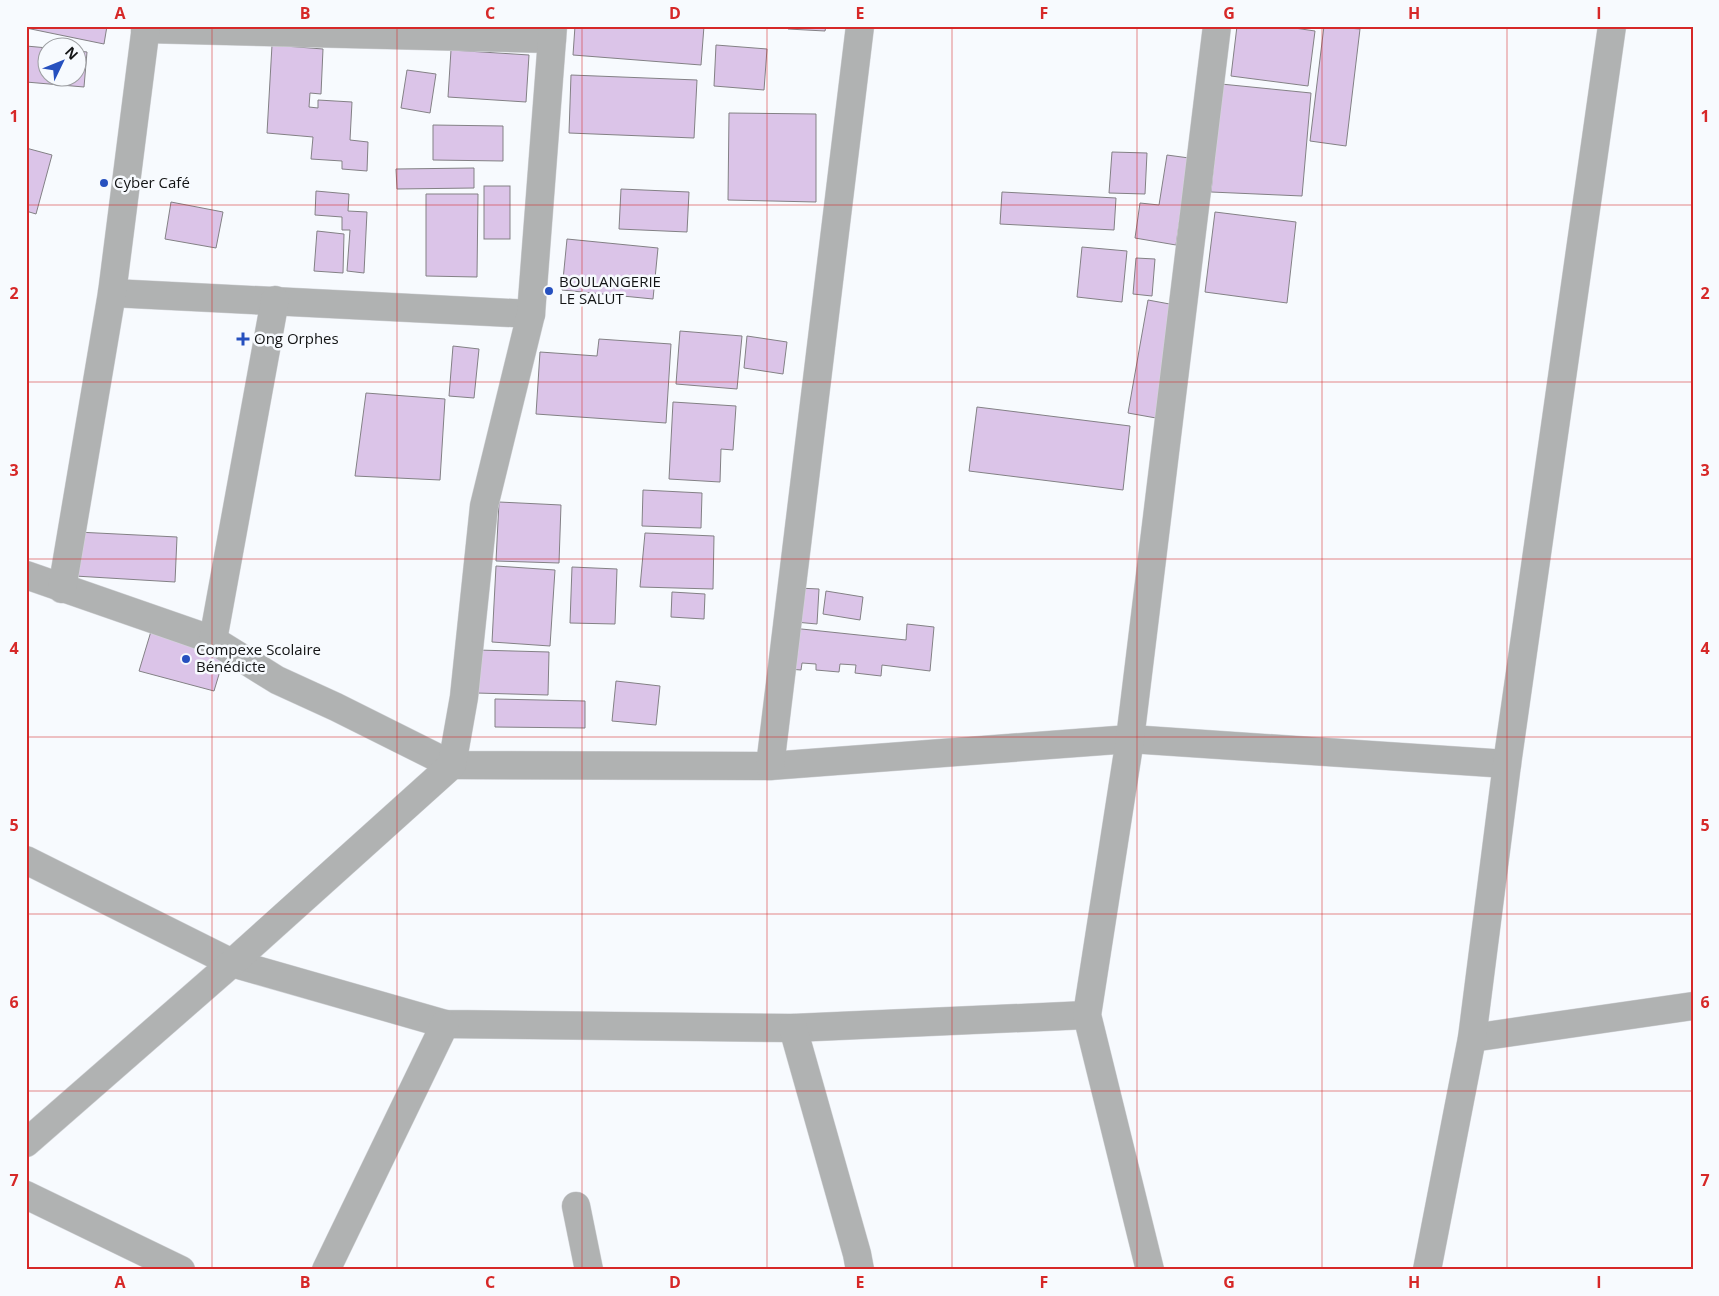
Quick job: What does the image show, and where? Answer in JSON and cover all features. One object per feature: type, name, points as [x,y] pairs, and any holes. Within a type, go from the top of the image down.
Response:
[{"type":"street","points":[[770,766],[860,26]]},
{"type":"street","points":[[1150,1270],[1087,1015],[1130,739],[1217,26]]},
{"type":"street","points":[[1427,1270],[1472,1038],[1507,764],[1612,26]]},
{"type":"street","points":[[26,1143],[232,963],[452,765],[464,698],[484,506],[531,314],[553,32],[145,28],[112,293],[62,589]]},
{"type":"street","points":[[112,293],[531,314]]},
{"type":"street","points":[[213,640],[275,300]]},
{"type":"street","points":[[26,575],[213,640],[277,680],[452,765],[770,766],[1130,739],[1507,764]]},
{"type":"street","points":[[26,860],[232,963],[444,1024],[793,1028],[1087,1015]]},
{"type":"street","points":[[1472,1038],[1693,1006]]},
{"type":"street","points":[[326,1270],[444,1024]]},
{"type":"street","points":[[793,1028],[860,1270]]},
{"type":"street","points":[[26,1195],[181,1270]]},
{"type":"street","points":[[576,1206],[589,1270]]},
{"type":"building","points":[[26,26],[107,26],[104,44],[88,41],[88,38],[75,38],[26,28]]},
{"type":"building","points":[[575,26],[704,26],[701,65],[573,55]]},
{"type":"building","points":[[788,26],[826,26],[825,31],[788,29]]},
{"type":"building","points":[[1237,26],[1281,26],[1315,31],[1308,86],[1231,76]]},
{"type":"building","points":[[1324,26],[1360,29],[1346,146],[1310,141]]},
{"type":"building","points":[[272,45],[323,49],[321,94],[310,93],[309,107],[318,108],[318,100],[352,102],[350,140],[368,142],[367,171],[342,169],[342,161],[311,159],[313,137],[267,133]]},
{"type":"building","points":[[716,45],[767,49],[764,90],[714,86]]},
{"type":"building","points":[[26,46],[38,47],[38,83],[26,82]]},
{"type":"building","points":[[451,50],[529,55],[526,102],[448,97]]},
{"type":"building","points":[[407,70],[436,74],[430,113],[401,108]]},
{"type":"building","points":[[571,75],[697,80],[694,138],[569,133]]},
{"type":"building","points":[[1221,84],[1311,93],[1302,196],[1211,192]]},
{"type":"building","points":[[729,113],[816,114],[816,202],[728,200]]},
{"type":"building","points":[[433,125],[503,126],[503,161],[433,160]]},
{"type":"building","points":[[26,148],[52,155],[36,214],[26,211]]},
{"type":"building","points":[[1112,152],[1147,153],[1145,194],[1109,193]]},
{"type":"building","points":[[1167,155],[1189,158],[1176,245],[1135,238],[1140,203],[1159,205]]},
{"type":"building","points":[[474,168],[474,188],[397,189],[396,169]]},
{"type":"building","points":[[484,186],[510,186],[510,239],[484,239]]},
{"type":"building","points":[[621,189],[689,192],[687,232],[619,229]]},
{"type":"building","points":[[316,191],[349,194],[348,211],[367,212],[364,273],[347,271],[350,230],[342,230],[342,217],[315,215]]},
{"type":"building","points":[[1002,192],[1116,198],[1114,230],[1000,224]]},
{"type":"building","points":[[426,194],[478,194],[477,277],[426,276]]},
{"type":"building","points":[[171,202],[223,212],[216,248],[165,239]]},
{"type":"building","points":[[1215,212],[1296,222],[1287,303],[1205,292]]},
{"type":"building","points":[[317,231],[344,234],[343,273],[314,271]]},
{"type":"building","points":[[567,239],[658,248],[653,299],[562,290]]},
{"type":"building","points":[[1082,247],[1127,251],[1122,302],[1077,297]]},
{"type":"building","points":[[1136,258],[1155,259],[1152,296],[1133,294]]},
{"type":"building","points":[[1148,300],[1175,305],[1156,418],[1128,413]]},
{"type":"building","points":[[680,331],[742,336],[737,389],[676,384]]},
{"type":"building","points":[[747,336],[787,342],[783,374],[744,368]]},
{"type":"building","points":[[599,339],[671,344],[666,423],[536,414],[540,352],[597,356]]},
{"type":"building","points":[[453,346],[479,349],[474,398],[449,396]]},
{"type":"building","points":[[366,393],[445,399],[440,480],[355,476]]},
{"type":"building","points":[[673,402],[736,406],[733,450],[721,449],[720,482],[669,479]]},
{"type":"building","points":[[977,407],[1130,426],[1123,490],[969,471]]},
{"type":"building","points":[[643,490],[702,493],[701,528],[642,526]]},
{"type":"building","points":[[499,502],[561,505],[559,563],[496,561]]},
{"type":"building","points":[[77,532],[177,537],[175,582],[75,576]]},
{"type":"building","points":[[645,533],[714,536],[713,589],[640,587]]},
{"type":"building","points":[[496,566],[555,570],[550,646],[492,642]]},
{"type":"building","points":[[572,567],[617,569],[615,624],[570,623]]},
{"type":"building","points":[[798,588],[819,589],[817,624],[795,622]]},
{"type":"building","points":[[826,591],[863,597],[860,620],[823,614]]},
{"type":"building","points":[[672,592],[705,594],[704,619],[671,617]]},
{"type":"building","points":[[907,624],[934,627],[930,671],[882,665],[881,676],[855,673],[856,665],[840,664],[839,672],[816,670],[816,664],[802,663],[801,670],[788,669],[792,628],[906,640]]},
{"type":"building","points":[[152,628],[226,651],[214,691],[139,671]]},
{"type":"building","points":[[477,650],[549,652],[548,695],[476,693]]},
{"type":"building","points":[[616,681],[660,686],[656,725],[612,721]]},
{"type":"building","points":[[495,699],[585,701],[585,728],[495,727]]},
{"type":"place","name":"Cyber Café","points":[[104,183]]},
{"type":"place","name":"BOULANGERIE LE SALUT","points":[[549,291]]},
{"type":"place","name":"Ong Orphes","points":[[243,339]]},
{"type":"place","name":"Compexe Scolaire Bénédicte","points":[[186,659]]}]
